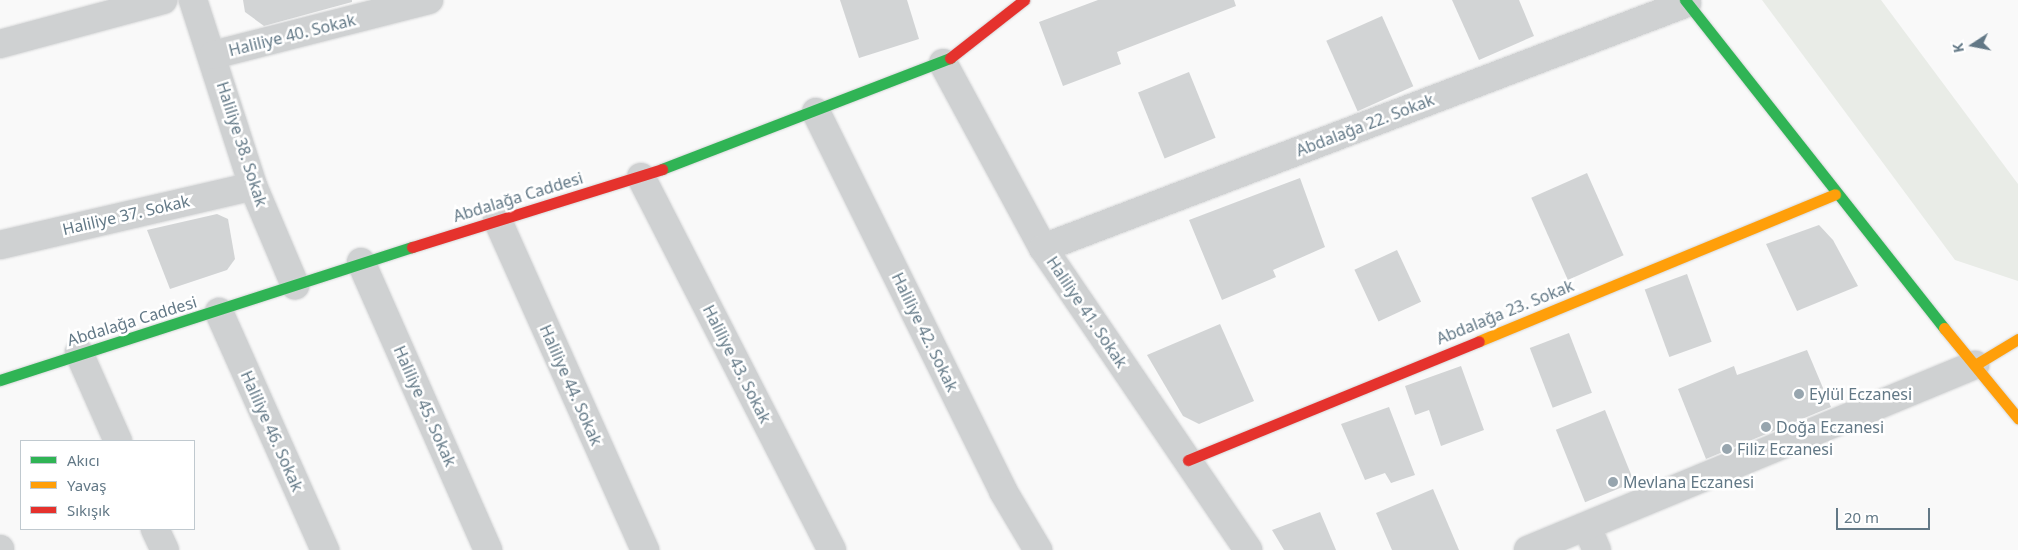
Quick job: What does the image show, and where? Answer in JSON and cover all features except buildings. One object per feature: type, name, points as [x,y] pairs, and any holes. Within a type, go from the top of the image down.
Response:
[{"type":"street","points":[[0,44],[162,0]]},
{"type":"street","name":"Haliliye 38. Sokak","points":[[193,0],[214,55],[253,186],[295,285]]},
{"type":"street","name":"Haliliye 40. Sokak","points":[[214,55],[429,0]]},
{"type":"street","name":"Abdalağa Caddesi","points":[[0,380],[80,353],[219,312],[361,262],[496,219],[641,177],[943,63],[1024,0]]},
{"type":"street","points":[[1686,1],[1835,194],[2018,418]]},
{"type":"street","name":"Abdalağa 22. Sokak","points":[[1043,248],[1686,1]]},
{"type":"street","name":"Haliliye 41. Sokak","points":[[943,63],[1043,248],[1248,550]]},
{"type":"street","name":"Haliliye 42. Sokak","points":[[816,112],[1004,491],[1038,550]]},
{"type":"street","name":"Haliliye 43. Sokak","points":[[641,177],[832,550]]},
{"type":"street","name":"Haliliye 37. Sokak","points":[[0,245],[253,186]]},
{"type":"street","name":"Abdalağa 23. Sokak","points":[[1188,460],[1835,194]]},
{"type":"street","name":"Haliliye 44. Sokak","points":[[496,219],[645,550]]},
{"type":"street","name":"Haliliye 45. Sokak","points":[[361,262],[488,550]]},
{"type":"street","name":"Haliliye 46. Sokak","points":[[219,312],[325,550]]},
{"type":"street","points":[[1528,550],[1592,538],[1975,365],[2018,338]]},
{"type":"street","points":[[80,353],[118,440]]},
{"type":"street","points":[[156,530],[165,550]]},
{"type":"shaded area","points":[[1762,0],[1881,0],[2018,184],[2018,281],[1955,260]]},
{"type":"traffic: fast","points":[[1685,0],[1944,328]]},
{"type":"traffic: fast","points":[[662,169],[950,58]]},
{"type":"traffic: fast","points":[[0,380],[412,247]]},
{"type":"traffic: slow","points":[[1479,341],[1835,194]]},
{"type":"traffic: slow","points":[[1944,328],[2018,418]]},
{"type":"traffic: slow","points":[[1975,365],[2018,339]]},
{"type":"traffic: jam","points":[[950,58],[1024,0]]},
{"type":"traffic: jam","points":[[412,247],[662,169]]},
{"type":"traffic: jam","points":[[1188,460],[1479,341]]},
{"type":"place","name":"Eylül Eczanesi","points":[[1799,394]]},
{"type":"place","name":"Doğa Eczanesi","points":[[1766,427]]},
{"type":"place","name":"Filiz Eczanesi","points":[[1727,449]]},
{"type":"place","name":"Mevlana Eczanesi","points":[[1613,482]]}]
